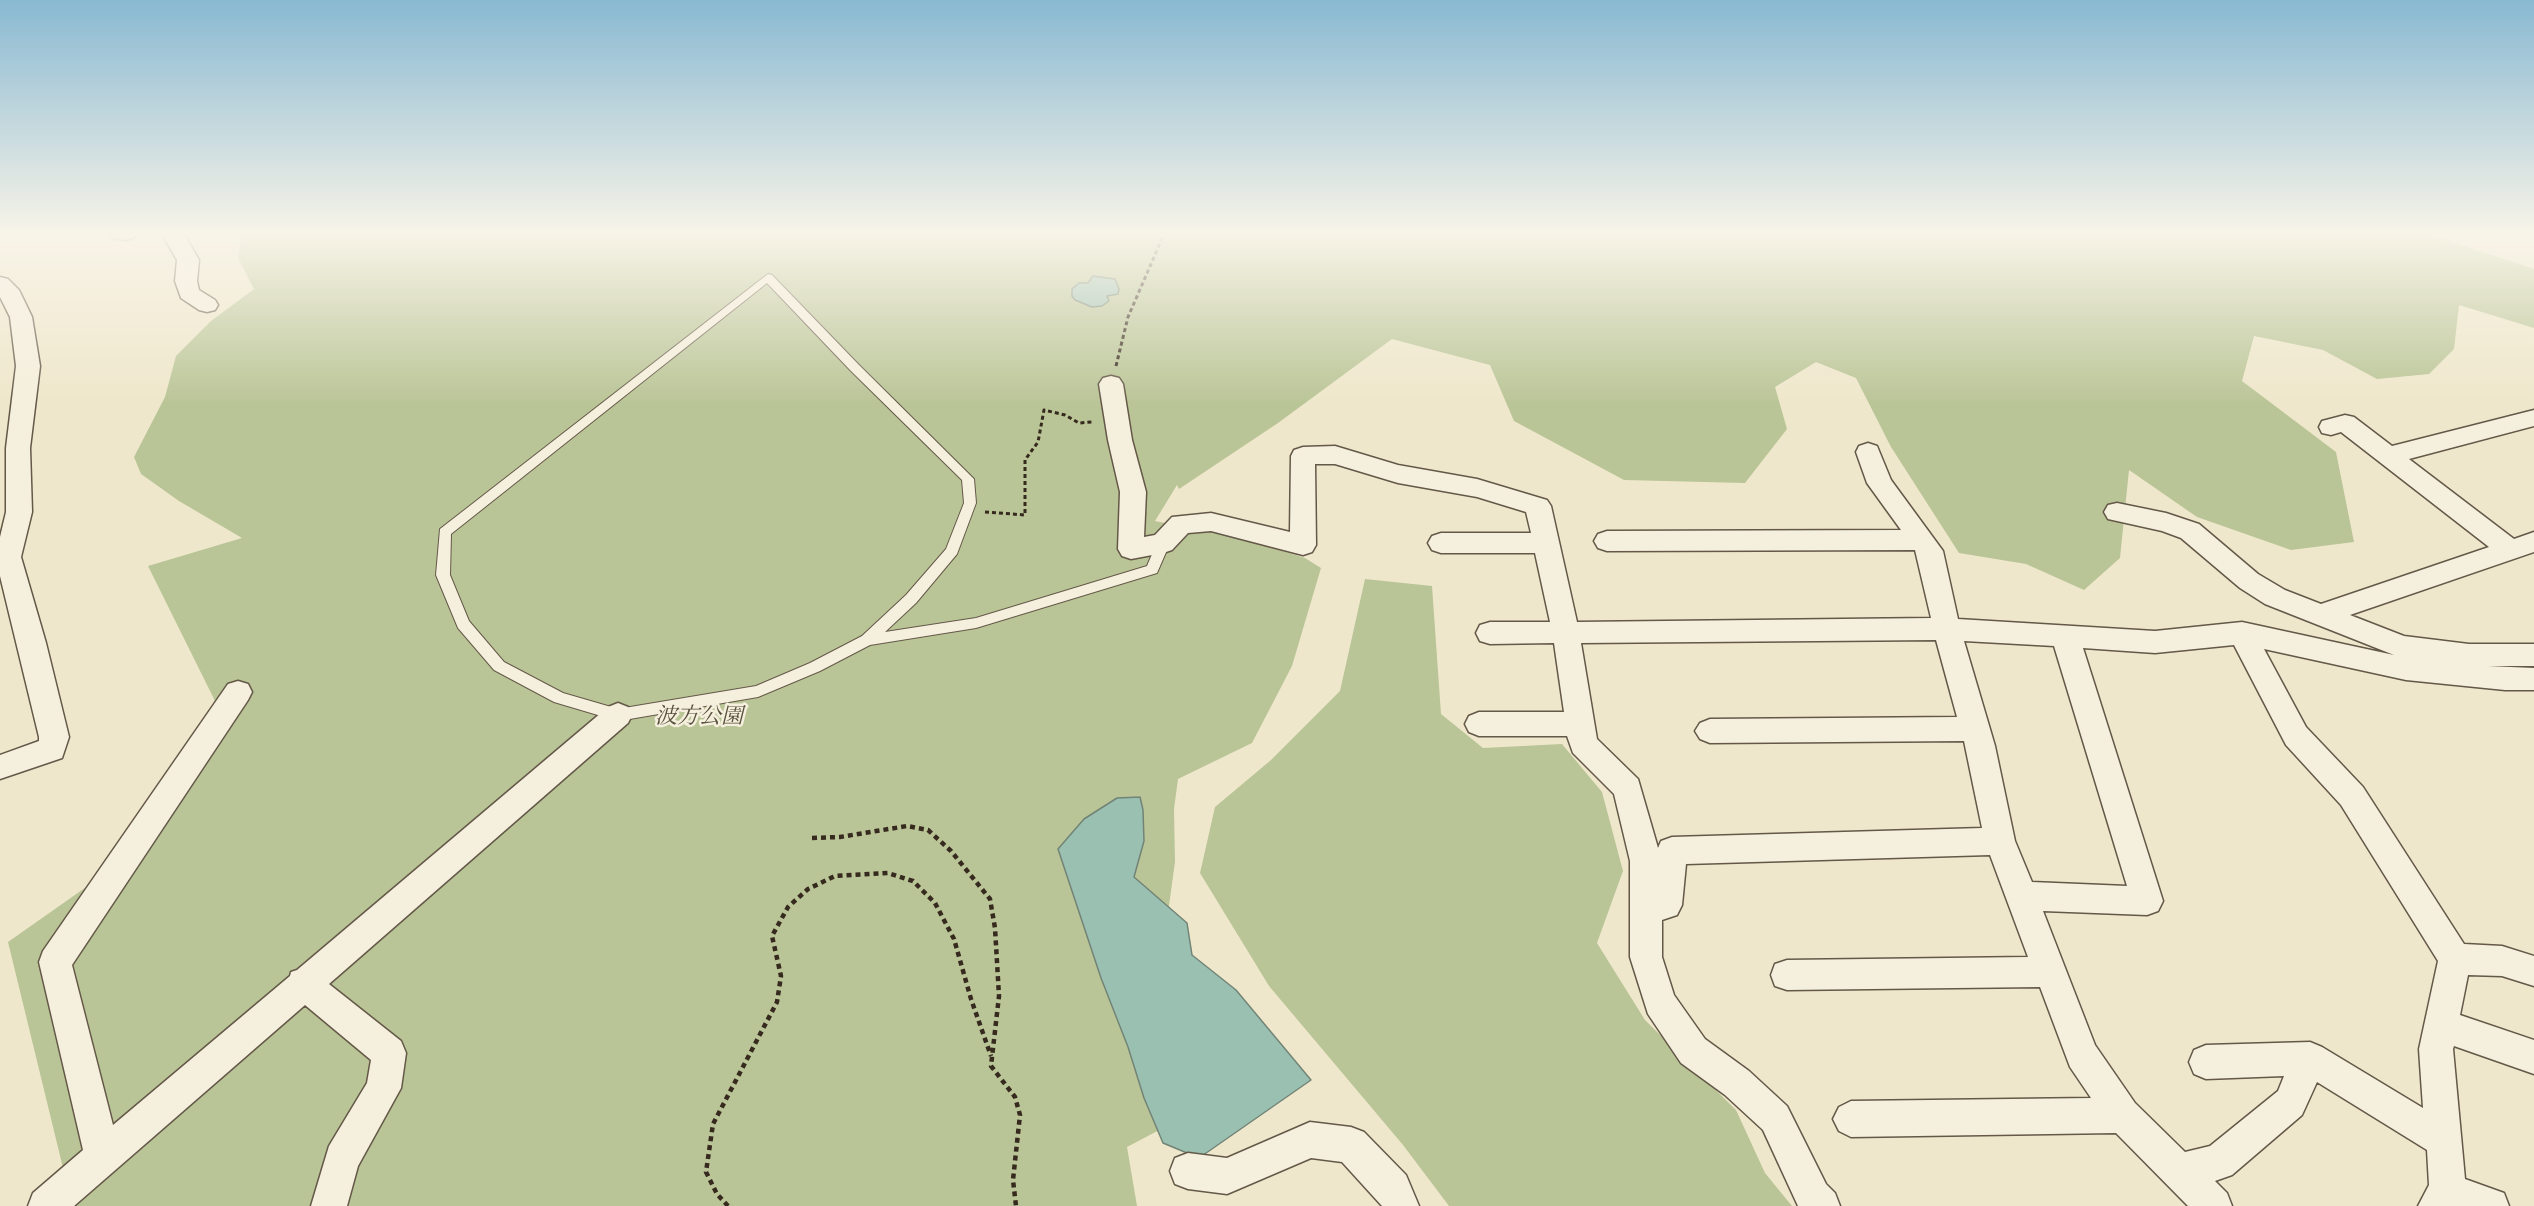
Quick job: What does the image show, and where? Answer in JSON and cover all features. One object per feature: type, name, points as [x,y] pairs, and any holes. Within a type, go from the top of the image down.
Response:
[{"type":"street","points":[[0,767],[52,749],[54,737],[32,643],[8,557],[19,512],[18,448],[28,366],[21,317],[11,295],[6,290]]},
{"type":"street","points":[[188,290],[207,305]]},
{"type":"street","points":[[1111,384],[1133,492],[1131,549],[1163,543],[1181,524],[1211,522],[1303,545],[1304,456],[1335,455],[1398,474],[1477,488],[1538,506],[1566,633],[1582,744],[1627,788],[1646,861],[1646,957],[1660,1003],[1694,1051],[1737,1083],[1775,1118],[1813,1197],[1822,1206]]},
{"type":"street","points":[[2388,456],[2534,418]]},
{"type":"street","points":[[2331,427],[2345,423],[2388,456],[2522,546]]},
{"type":"street","points":[[1868,452],[1880,483],[1930,551],[1947,629],[1975,729],[2000,841],[2082,1055],[2123,1115],[2214,1206]]},
{"type":"street","points":[[2116,512],[2166,522],[2190,531],[2249,581],[2275,597],[2402,646],[2469,655],[2534,655]]},
{"type":"street","points":[[1607,541],[1922,540]]},
{"type":"street","points":[[1440,543],[1546,543]]},
{"type":"street","points":[[2320,615],[2522,546]]},
{"type":"street","points":[[1491,633],[1947,629],[2155,642],[2242,633],[2406,669],[2505,679],[2534,679]]},
{"type":"street","points":[[2242,633],[2296,736],[2352,796],[2425,908],[2455,959],[2436,1049],[2442,1139],[2442,1199],[2491,1206]]},
{"type":"street","points":[[2021,896],[2146,901],[2065,636]]},
{"type":"street","points":[[102,1156],[55,962],[238,692]]},
{"type":"street","points":[[46,1206],[303,983],[618,715]]},
{"type":"street","points":[[1479,724],[1580,724]]},
{"type":"street","points":[[1710,730],[1975,729]]},
{"type":"street","points":[[1646,909],[1666,905],[1672,851],[2000,841]]},
{"type":"street","points":[[2455,959],[2502,961],[2534,971]]},
{"type":"street","points":[[1786,975],[2050,972]]},
{"type":"street","points":[[303,983],[389,1053],[384,1088],[342,1159],[329,1206]]},
{"type":"street","points":[[2441,1025],[2534,1057]]},
{"type":"street","points":[[2206,1062],[2310,1059],[2442,1139]]},
{"type":"street","points":[[2179,1171],[2218,1162],[2290,1103],[2310,1059]]},
{"type":"street","points":[[1851,1119],[2123,1115]]},
{"type":"street","points":[[1188,1171],[1227,1176],[1310,1140],[1352,1145],[1393,1188],[1401,1206]]},
{"type":"lane","points":[[751,290],[445,532],[443,575],[463,624],[499,666],[559,698],[618,715],[758,691],[815,667],[867,640],[911,599],[952,551],[970,503],[968,479],[855,368],[781,290]]},
{"type":"lane","points":[[867,640],[976,623],[1152,569],[1163,543]]},
{"type":"path","points":[[1111,384],[1128,317],[1140,290]]},
{"type":"path","points":[[981,512],[1025,515],[1025,460],[1038,442],[1044,410],[1065,415],[1078,423],[1117,420]]},
{"type":"path","points":[[812,838],[840,837],[908,826],[928,830],[951,851],[990,899],[995,928],[999,996],[991,1056],[992,1066],[1015,1097],[1020,1115],[1013,1180],[1016,1206]]},
{"type":"path","points":[[728,1206],[717,1194],[706,1172],[713,1124],[777,1002],[781,976],[771,936],[788,907],[808,889],[835,876],[888,873],[913,881],[935,903],[954,939],[971,999],[991,1056]]},
{"type":"green space","name":"波方公園","points":[[252,290],[2534,290],[2534,328],[2459,305],[2454,349],[2429,374],[2377,379],[2323,350],[2254,336],[2242,381],[2336,452],[2354,542],[2291,550],[2197,517],[2129,470],[2120,558],[2084,590],[2026,564],[1959,553],[1891,447],[1856,378],[1816,362],[1775,387],[1787,429],[1745,483],[1624,480],[1514,421],[1490,365],[1392,339],[1278,423],[1179,489],[1177,485],[1155,521],[1244,539],[1305,558],[1321,568],[1292,666],[1252,743],[1178,779],[1174,809],[1175,862],[1164,942],[1285,1064],[1127,1147],[1137,1206],[27,1206],[63,1168],[8,942],[99,878],[215,701],[148,566],[242,538],[179,501],[141,474],[134,457],[165,397],[176,356],[211,321]]},
{"type":"green space","points":[[1365,579],[1432,586],[1441,714],[1483,748],[1562,744],[1602,792],[1623,871],[1597,943],[1645,1020],[1736,1110],[1765,1173],[1792,1206],[1449,1206],[1403,1145],[1269,986],[1200,873],[1215,807],[1271,760],[1340,691]]},
{"type":"shaded area","points":[[1072,290],[1119,290],[1118,294],[1107,296],[1109,301],[1102,306],[1092,307],[1075,300]]},
{"type":"shaded area","points":[[1140,797],[1143,810],[1144,841],[1134,877],[1187,923],[1192,955],[1236,990],[1311,1080],[1199,1158],[1163,1143],[1144,1098],[1128,1047],[1101,978],[1058,849],[1084,819],[1117,798]]}]
